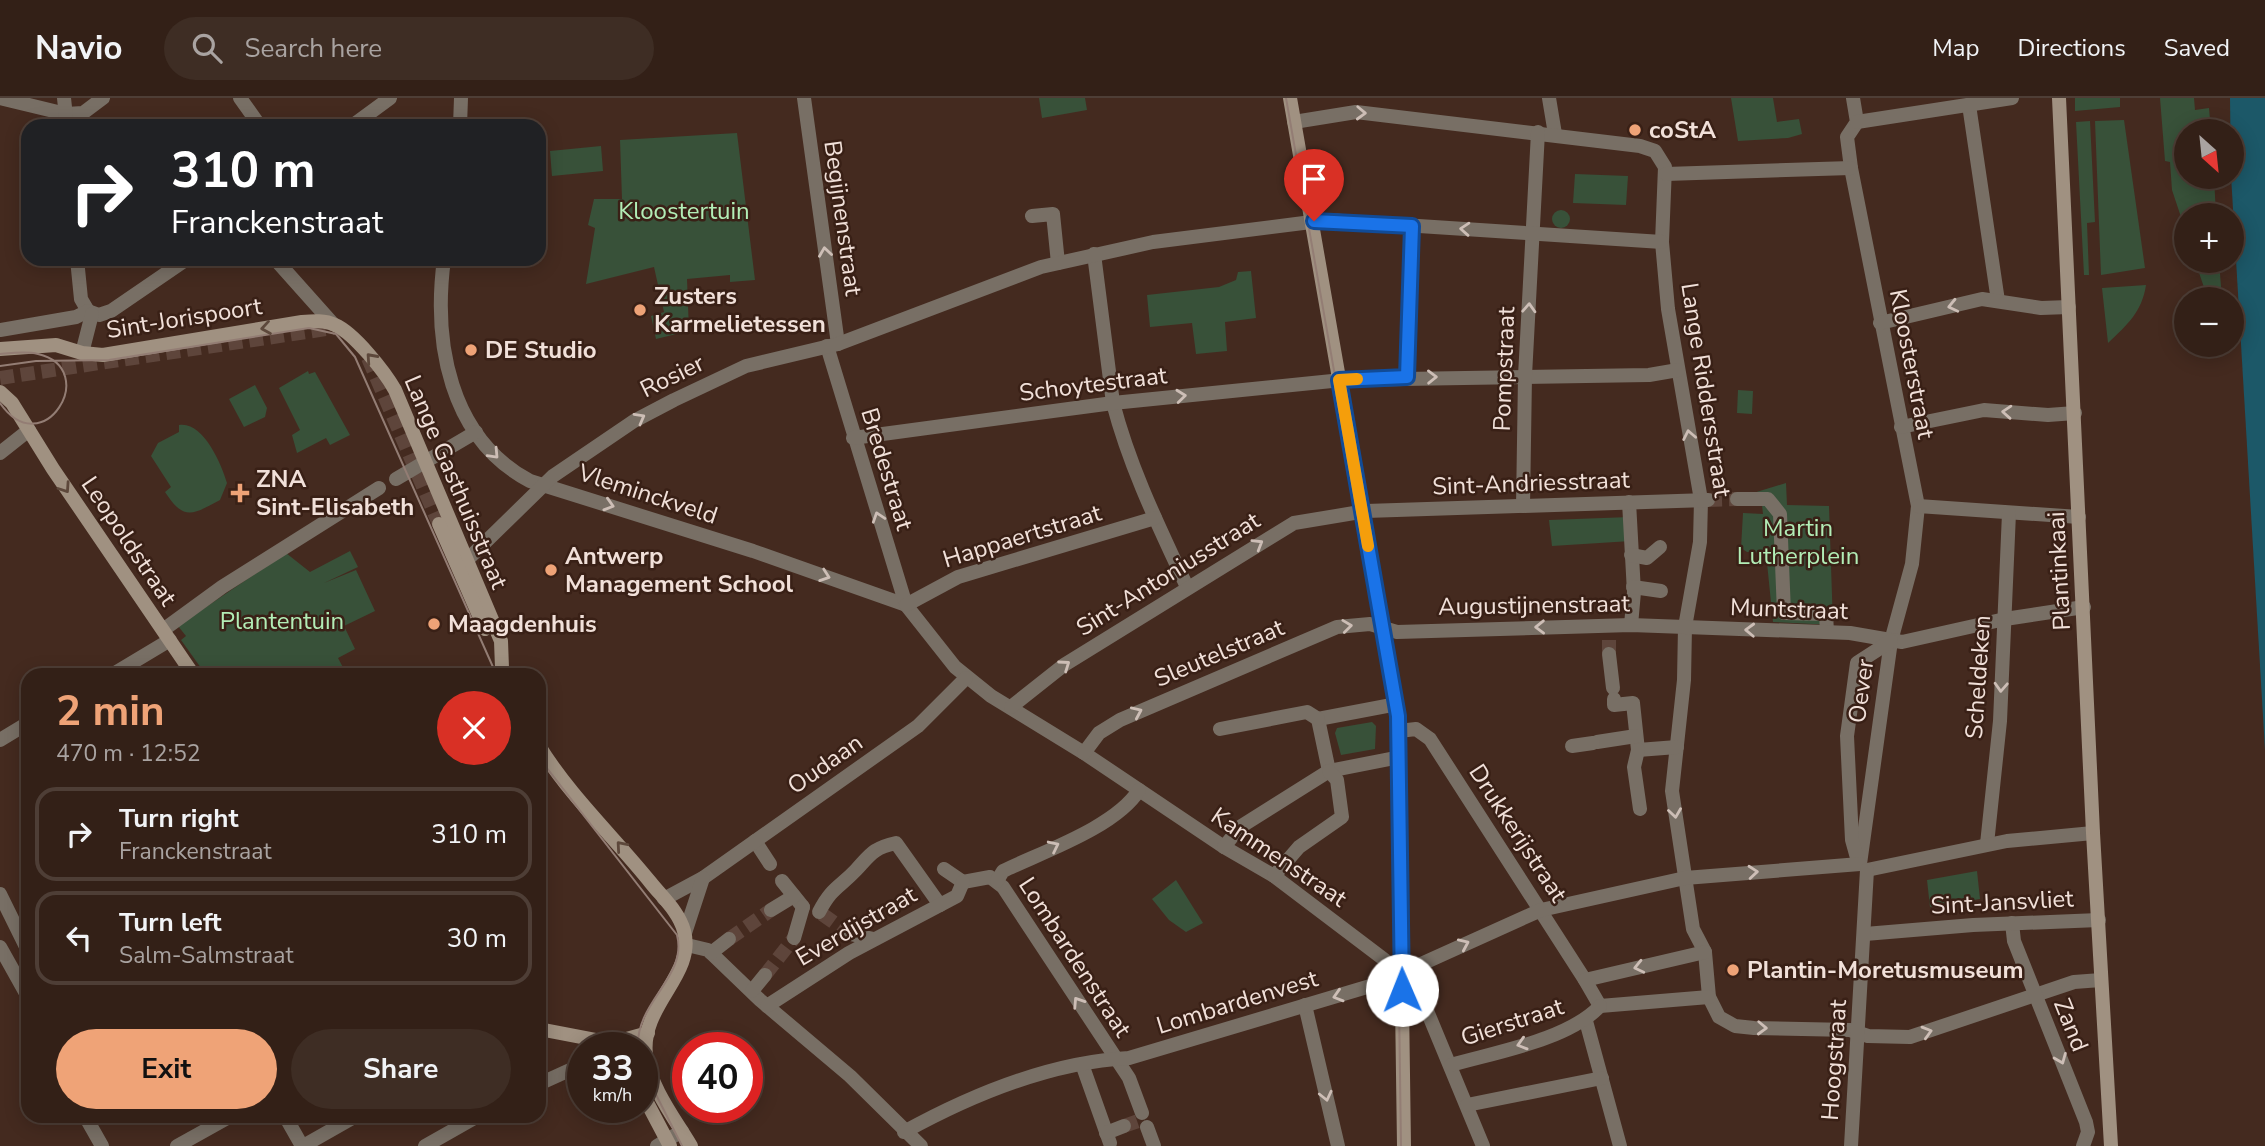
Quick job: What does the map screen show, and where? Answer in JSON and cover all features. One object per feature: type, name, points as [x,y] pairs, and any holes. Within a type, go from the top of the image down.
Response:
[{"type":"street","points":[[0,98],[63,119]]},
{"type":"street","points":[[64,98],[66,119]]},
{"type":"street","points":[[68,119],[83,113],[103,98]]},
{"type":"street","points":[[240,98],[255,119]]},
{"type":"street","points":[[362,119],[390,98]]},
{"type":"street","points":[[460,119],[461,98]]},
{"type":"street","name":"Begijnenstraat","points":[[804,98],[832,345]]},
{"type":"street","points":[[1290,98],[1399,731],[1404,1146]]},
{"type":"street","points":[[1549,98],[1555,134]]},
{"type":"street","name":"Kloosterstraat","points":[[1853,98],[1857,122],[1847,137],[1851,167],[1918,506],[1912,564],[1891,640]]},
{"type":"street","points":[[1857,122],[2012,98]]},
{"type":"street","name":"Plantinkaai","points":[[2059,98],[2093,833]]},
{"type":"street","points":[[1969,105],[1998,301]]},
{"type":"street","points":[[1294,122],[1356,112],[1555,134],[1649,148],[1660,155],[1666,174],[1851,167]]},
{"type":"street","name":"Pompstraat","points":[[1523,506],[1525,376],[1538,132]]},
{"type":"street","name":"Lange Riddersstraat","points":[[1666,174],[1662,242],[1678,370],[1705,500],[1685,627],[1684,680],[1672,791],[1693,929],[1705,952],[1709,997]]},
{"type":"street","points":[[1032,216],[1053,214],[1058,263]]},
{"type":"street","name":"Rosier","points":[[466,561],[544,485],[634,421],[674,400],[746,366],[832,345],[993,283],[1058,263],[1167,240],[1311,221],[1662,242]]},
{"type":"street","points":[[1407,377],[1412,226]]},
{"type":"street","points":[[1094,254],[1113,403],[1136,475],[1187,587]]},
{"type":"street","points":[[78,266],[81,299],[90,313],[82,353]]},
{"type":"street","points":[[0,330],[111,311],[177,266]]},
{"type":"street","points":[[281,266],[333,324]]},
{"type":"street","name":"Vleminckveld","points":[[443,266],[439,297],[443,350],[454,392],[475,432],[503,464],[517,474],[544,485],[753,551],[906,605]]},
{"type":"street","points":[[1880,323],[1982,299],[2041,308],[2069,307]]},
{"type":"street","name":"Sint-Jorispoort","points":[[0,349],[56,345],[82,353],[106,354],[302,322],[333,324]]},
{"type":"street","name":"Lange Gasthuisstraat","points":[[333,324],[350,336],[390,382],[501,641],[503,668]]},
{"type":"street","name":"Bredestraat","points":[[832,345],[853,438],[906,605]]},
{"type":"street","name":"Schoytestraat","points":[[853,438],[1113,403],[1339,380],[1650,375],[1678,370]]},
{"type":"street","name":"Leopoldstraat","points":[[0,392],[12,403],[189,668]]},
{"type":"street","points":[[1901,428],[1984,411],[2048,415],[2075,413]]},
{"type":"street","points":[[0,453],[29,430]]},
{"type":"street","points":[[396,479],[475,432]]},
{"type":"street","points":[[121,668],[166,635],[222,587],[379,488]]},
{"type":"street","points":[[1737,499],[1768,499],[1780,514],[1784,631]]},
{"type":"street","name":"Sint-Andriesstraat","points":[[1362,512],[1705,500]]},
{"type":"street","points":[[1629,502],[1632,625]]},
{"type":"street","points":[[1918,506],[2079,517]]},
{"type":"street","name":"Sint-Antoniusstraat","points":[[1011,707],[1064,665],[1294,523],[1362,512]]},
{"type":"street","name":"Scheldeken","points":[[1987,844],[2005,619],[2009,513]]},
{"type":"street","name":"Happaertstraat","points":[[906,605],[958,577],[1155,518]]},
{"type":"street","points":[[439,524],[501,668]]},
{"type":"street","points":[[1632,555],[1647,558],[1660,547]]},
{"type":"street","points":[[1633,587],[1661,591]]},
{"type":"street","name":"Kammenstraat","points":[[906,605],[966,678],[1224,847],[1274,876],[1402,973],[1418,989],[1483,1146]]},
{"type":"street","name":"Muntstraat","points":[[1685,627],[1827,632],[1902,642],[2005,619],[2084,607]]},
{"type":"street","points":[[1784,613],[1826,614],[1827,632]]},
{"type":"street","name":"Sleutelstraat","points":[[1084,753],[1099,733],[1120,720],[1337,627],[1370,624],[1383,629]]},
{"type":"street","name":"Augustijnenstraat","points":[[1383,629],[1397,632],[1609,630],[1632,625],[1685,627]]},
{"type":"street","name":"Oever","points":[[1863,867],[1891,640]]},
{"type":"street","name":"Oever","points":[[1863,867],[1852,840],[1847,736],[1857,663],[1891,640]]},
{"type":"street","points":[[1609,654],[1614,705],[1633,703],[1637,743],[1633,767],[1640,809]]},
{"type":"street","name":"Oudaan","points":[[664,899],[703,878],[918,726],[966,678]]},
{"type":"street","points":[[1220,729],[1307,712],[1318,719],[1396,704]]},
{"type":"street","points":[[1274,876],[1299,847],[1342,817],[1337,780],[1328,771],[1318,719]]},
{"type":"street","points":[[0,740],[21,727]]},
{"type":"street","name":"Drukkerijstraat","points":[[1399,731],[1416,729],[1430,739],[1600,1006]]},
{"type":"street","points":[[1572,746],[1595,742],[1677,747]]},
{"type":"street","points":[[1224,847],[1240,827],[1328,771],[1400,757]]},
{"type":"street","points":[[546,761],[677,914],[686,939],[711,953],[767,1006],[850,1076],[914,1143]]},
{"type":"street","points":[[944,869],[963,882],[984,877],[997,881],[1003,871],[1091,828],[1130,804],[1139,790]]},
{"type":"street","name":"Sint-Jansvliet","points":[[1685,878],[1863,867],[1987,844],[2093,833],[2099,920],[2012,922],[1865,934]]},
{"type":"street","points":[[755,842],[770,864]]},
{"type":"street","points":[[782,881],[798,901],[821,913],[830,890],[857,869],[862,859],[881,846],[896,843],[940,905]]},
{"type":"street","points":[[1863,867],[1865,934]]},
{"type":"street","points":[[648,1032],[656,1007],[681,967],[703,878]]},
{"type":"street","name":"Lombardenvest","points":[[914,1143],[960,1101],[1007,1084],[1082,1064],[1129,1058],[1377,984],[1541,910],[1685,878]]},
{"type":"street","name":"Lombardenstraat","points":[[997,881],[1129,1078],[1154,1146]]},
{"type":"street","name":"Everdijstraat","points":[[767,1006],[874,939],[957,896],[963,882]]},
{"type":"street","points":[[0,894],[21,937]]},
{"type":"street","points":[[771,910],[798,901]]},
{"type":"street","points":[[794,938],[798,901]]},
{"type":"street","points":[[2099,920],[2095,980],[2111,1146]]},
{"type":"street","name":"Zand","points":[[2012,922],[2014,941],[2086,1122],[2088,1132],[2085,1146]]},
{"type":"street","points":[[850,934],[874,939]]},
{"type":"street","name":"Hoogstraat","points":[[1851,1146],[1865,934]]},
{"type":"street","points":[[711,953],[729,939]]},
{"type":"street","points":[[0,947],[21,984]]},
{"type":"street","points":[[1585,980],[1705,952]]},
{"type":"street","points":[[752,991],[765,975]]},
{"type":"street","points":[[1620,1146],[1587,1021],[1600,1006],[1709,997],[1718,1017],[1735,1026],[1910,1037],[2035,996],[2095,980]]},
{"type":"street","points":[[1305,1005],[1338,1146]]},
{"type":"street","name":"Gierstraat","points":[[1451,1065],[1545,1037],[1587,1021]]},
{"type":"street","points":[[546,1031],[567,1036]]},
{"type":"street","points":[[1082,1064],[1108,1138],[1124,1126]]},
{"type":"street","points":[[546,1081],[567,1071]]},
{"type":"street","points":[[1467,1105],[1602,1078]]},
{"type":"street","points":[[658,1083],[691,1146]]},
{"type":"street","points":[[89,1123],[102,1146]]},
{"type":"street","points":[[177,1146],[218,1123]]},
{"type":"street","points":[[289,1123],[303,1146],[344,1123]]},
{"type":"street","points":[[425,1146],[466,1123]]},
{"type":"street","points":[[655,1123],[664,1144],[682,1131]]},
{"type":"green space","points":[[1039,98],[1085,98],[1087,110],[1042,118]]},
{"type":"green space","points":[[1731,98],[1773,98],[1777,122],[1799,119],[1802,134],[1788,138],[1738,141]]},
{"type":"green space","points":[[2075,98],[2120,98],[2120,107],[2075,111]]},
{"type":"green space","points":[[2160,98],[2194,98],[2195,110],[2209,108],[2210,119],[2174,119],[2174,189],[2215,189],[2215,203],[2176,203],[2172,190],[2170,162],[2165,161]]},
{"type":"green space","points":[[2124,120],[2145,268],[2101,275],[2095,121]]},
{"type":"green space","points":[[2090,121],[2095,222],[2087,223],[2089,275],[2084,275],[2076,122]]},
{"type":"green space","name":"Kloostertuin","points":[[737,133],[755,280],[730,282],[730,275],[687,279],[689,331],[656,339],[651,316],[664,312],[654,267],[586,284],[595,228],[588,225],[594,199],[622,199],[620,140]]},
{"type":"green space","points":[[601,146],[603,171],[552,176],[550,151]]},
{"type":"green space","points":[[1575,174],[1628,176],[1626,205],[1573,203]]},
{"type":"green space","points":[[1561,210],[1567,213],[1570,219],[1567,225],[1561,228],[1555,225],[1552,219],[1555,213]]},
{"type":"green space","points":[[1251,271],[1256,318],[1225,322],[1227,351],[1196,354],[1192,323],[1150,327],[1147,295],[1219,287],[1236,280],[1238,272]]},
{"type":"green space","points":[[2199,273],[2220,273],[2221,287],[2204,287]]},
{"type":"green space","points":[[2146,285],[2137,310],[2108,343],[2102,288]]},
{"type":"green space","points":[[308,371],[309,374],[315,372],[350,435],[330,445],[326,438],[297,453],[292,435],[300,430],[279,388]]},
{"type":"green space","points":[[255,385],[267,408],[265,417],[244,427],[229,399]]},
{"type":"green space","points":[[1738,390],[1753,391],[1752,414],[1737,413]]},
{"type":"green space","points":[[179,425],[188,426],[203,436],[216,455],[227,483],[220,500],[195,512],[183,511],[172,501],[165,492],[171,487],[151,456],[158,443],[179,432]]},
{"type":"green space","name":"Martin Lutherplein","points":[[1786,483],[1787,505],[1829,506],[1833,625],[1773,622],[1766,553],[1747,552],[1741,548],[1743,513],[1763,514],[1762,505],[1750,494]]},
{"type":"green space","points":[[1630,517],[1631,541],[1552,546],[1549,520]]},
{"type":"green space","name":"Plantentuin","points":[[350,551],[358,567],[324,583],[356,570],[375,611],[344,626],[355,649],[338,658],[343,668],[201,668],[181,640],[186,636],[178,626],[286,553],[310,572]]},
{"type":"green space","points":[[1372,722],[1376,726],[1375,749],[1341,755],[1335,733],[1337,728]]},
{"type":"green space","points":[[1977,871],[1980,899],[1930,907],[1927,880]]},
{"type":"green space","points":[[1176,880],[1203,923],[1186,932],[1169,920],[1152,899]]},
{"type":"water","points":[[2230,98],[2265,98],[2265,750],[2242,357],[2244,357],[2244,287],[2238,287],[2237,273],[2244,273],[2244,203],[2233,203],[2232,189],[2244,189],[2244,119],[2230,119]]},
{"type":"tunnel","points":[[0,378],[333,328]]},
{"type":"tunnel","points":[[368,358],[439,524]]},
{"type":"tunnel","points":[[1708,500],[1737,499]]},
{"type":"tunnel","points":[[1609,634],[1609,654]]},
{"type":"tunnel","points":[[729,939],[771,910]]},
{"type":"tunnel","points":[[822,914],[850,934]]},
{"type":"tunnel","points":[[765,975],[794,938]]},
{"type":"tunnel","points":[[1124,1126],[1144,1119]]},
{"type":"tram line","points":[[1286,98],[1395,717],[1401,1146]]},
{"type":"tram line","points":[[0,366],[36,361],[109,360],[309,328],[336,334],[355,357],[493,668]]},
{"type":"tram line","points":[[0,354],[38,354],[57,363],[65,377],[65,392],[59,407],[48,419],[33,424],[17,419],[0,403]]},
{"type":"tram line","points":[[546,767],[677,935],[675,964],[644,1017],[639,1032]]},
{"type":"tram line","points":[[658,1099],[682,1146]]},
{"type":"slow traffic","points":[[1357,379],[1339,380],[1368,546]]},
{"type":"place","name":"coStA","points":[[1635,130]]},
{"type":"place","name":"Zusters Karmelietessen","points":[[640,310]]},
{"type":"place","name":"DE Studio","points":[[471,350]]},
{"type":"place","name":"ZNA Sint-Elisabeth","points":[[240,493]]},
{"type":"place","name":"Antwerp Management School","points":[[551,570]]},
{"type":"place","name":"Maagdenhuis","points":[[434,624]]},
{"type":"place","name":"Plantin-Moretusmuseum","points":[[1733,970]]},
{"type":"route","points":[[1314,221],[1326,219],[1412,226],[1407,377],[1339,380],[1398,716],[1402,990]]}]
